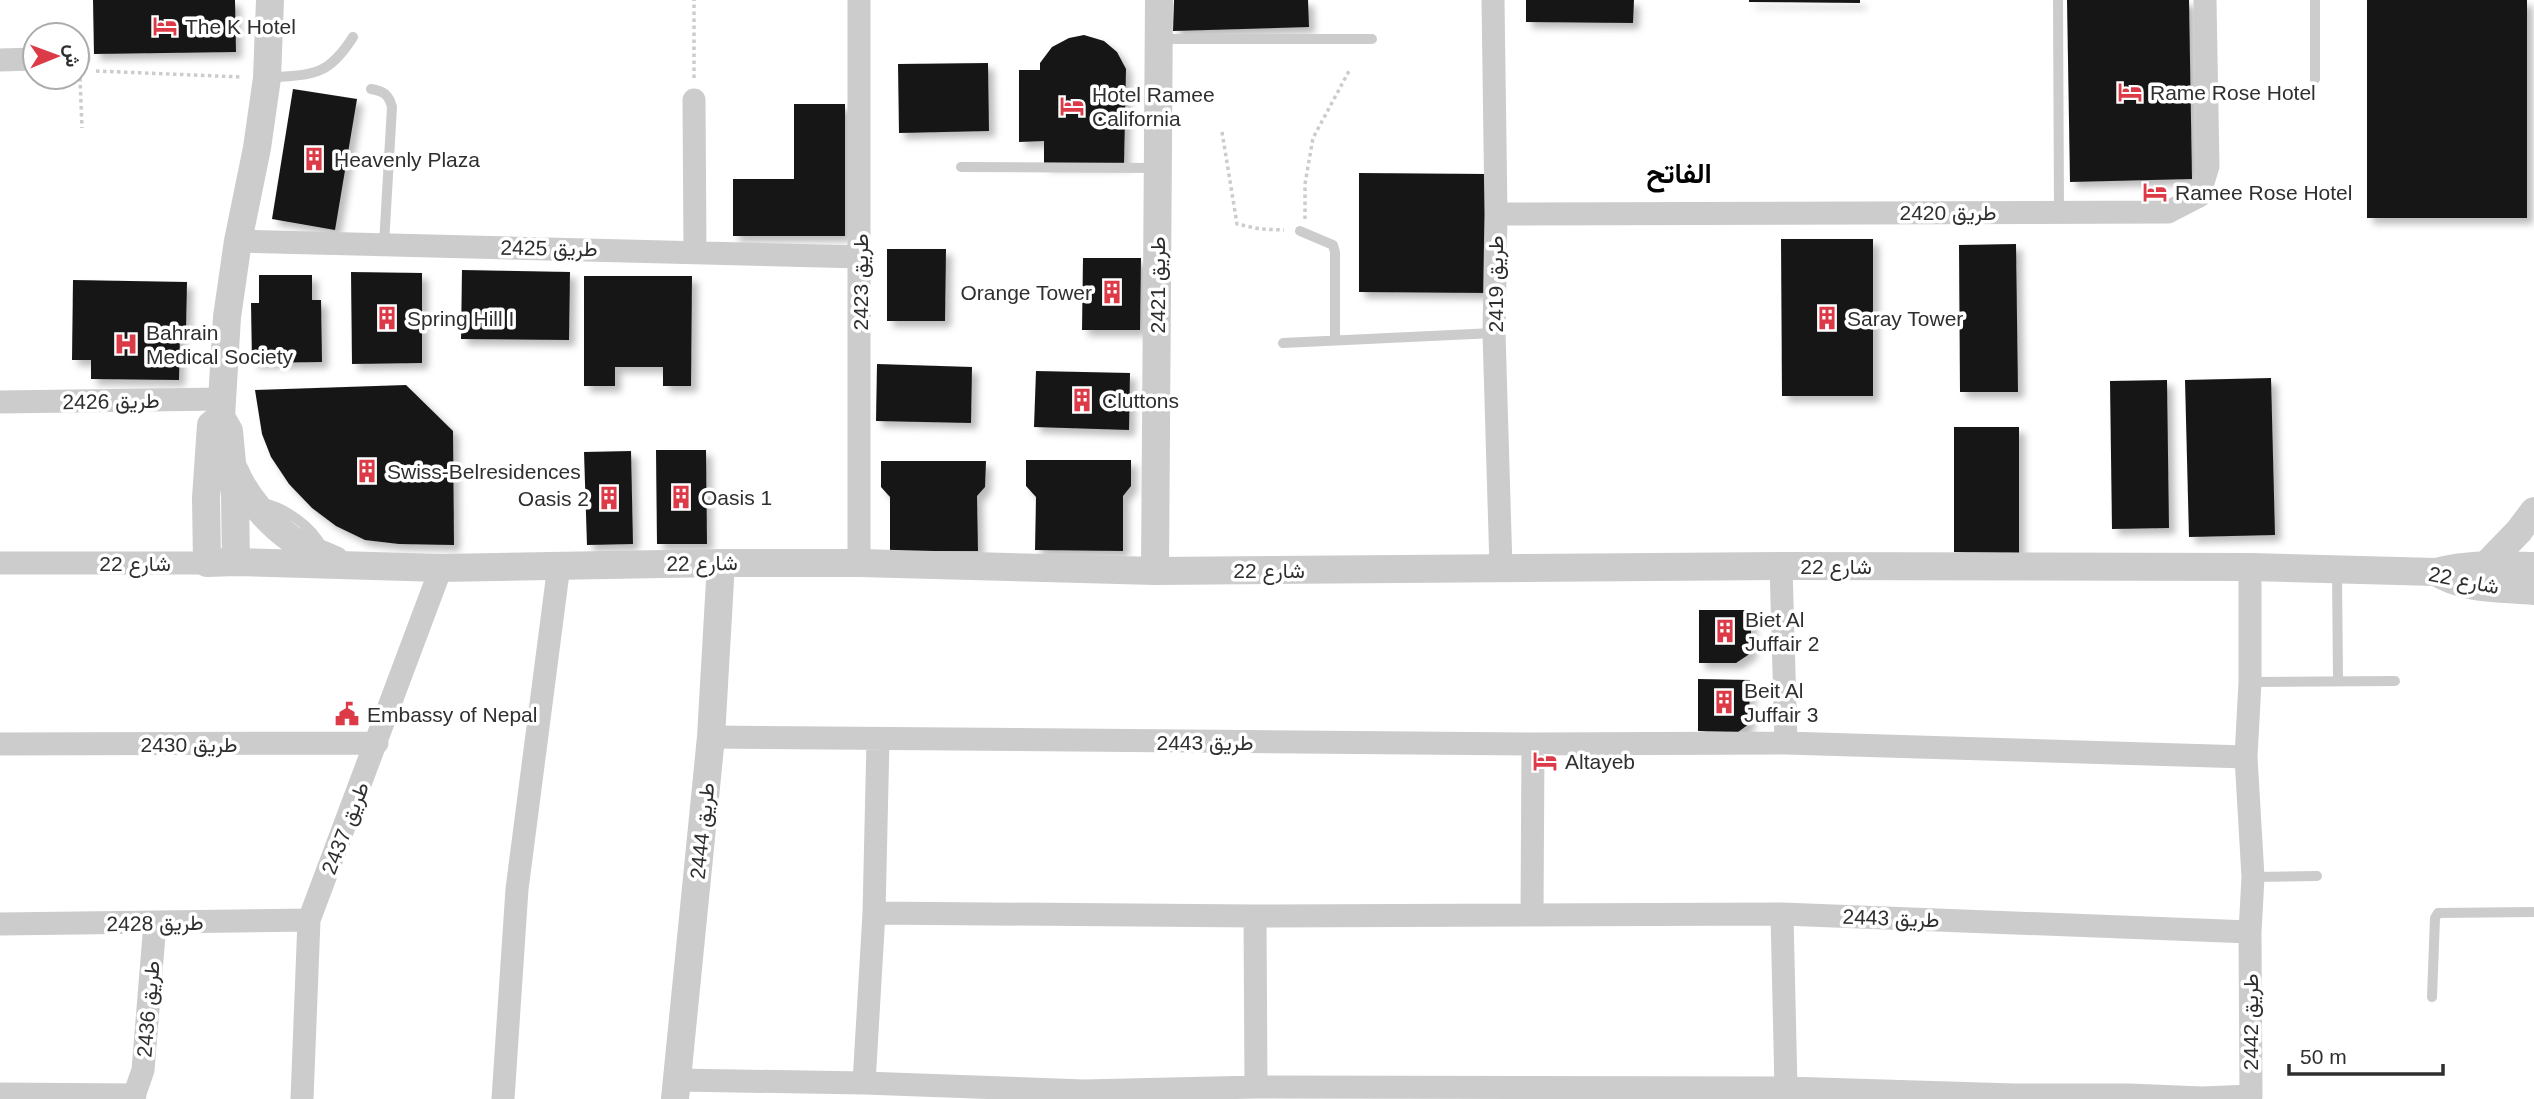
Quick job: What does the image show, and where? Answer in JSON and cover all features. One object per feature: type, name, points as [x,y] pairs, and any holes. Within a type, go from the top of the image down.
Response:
[{"type":"street","points":[[236,562],[229,431],[222,408],[227,317],[237,240],[257,148],[267,78],[270,0]]},
{"type":"street","name":"طريق 2423","points":[[859,0],[859,564]]},
{"type":"street","name":"طريق 2421","points":[[1155,571],[1151,323],[1158,168],[1159,0]]},
{"type":"street","name":"طريق 2419","points":[[1493,0],[1492,270],[1501,568]]},
{"type":"street","name":"طريق 2420","points":[[1492,200],[2168,212],[2199,196],[2208,166],[2205,0]]},
{"type":"street","points":[[0,60],[21,59]]},
{"type":"street","points":[[694,100],[695,252]]},
{"type":"street","name":"طريق 2425","points":[[237,240],[861,257]]},
{"type":"street","name":"طريق 2426","points":[[0,402],[222,408]]},
{"type":"street","points":[[207,563],[206,498],[211,425],[222,408]]},
{"type":"street","points":[[232,465],[240,483],[274,524],[292,540],[334,560]]},
{"type":"street","points":[[2488,563],[2534,512]]},
{"type":"street","name":"شارع 22","points":[[0,563],[334,560],[440,568],[721,563],[1155,571],[1781,566],[2250,567],[2436,572],[2453,582],[2468,585],[2534,591]]},
{"type":"street","name":"طريق 2444","points":[[676,1090],[712,737],[721,563]]},
{"type":"street","points":[[2436,572],[2463,565],[2488,563],[2534,566]]},
{"type":"street","points":[[503,1099],[517,889],[559,565]]},
{"type":"street","points":[[1781,566],[1786,743]]},
{"type":"street","name":"طريق 2442","points":[[676,1090],[864,1083],[1084,1095],[1256,1087],[1786,1088],[2014,1097],[2251,1098],[2250,932],[2253,877],[2246,757],[2250,681],[2250,567]]},
{"type":"street","name":"طريق 2437","points":[[302,1099],[309,920],[440,568]]},
{"type":"street","name":"طريق 2443","points":[[712,737],[1533,744],[1786,743],[2246,757]]},
{"type":"street","points":[[864,1083],[874,913],[878,740]]},
{"type":"street","name":"طريق 2430","points":[[0,744],[377,743]]},
{"type":"street","points":[[1532,915],[1533,744]]},
{"type":"street","name":"طريق 2443","points":[[874,913],[1255,916],[1782,914],[2250,932]]},
{"type":"street","points":[[1782,914],[1786,1088]]},
{"type":"street","points":[[1255,916],[1256,1087]]},
{"type":"street","name":"طريق 2428","points":[[0,925],[309,920]]},
{"type":"street","name":"طريق 2436","points":[[0,1094],[134,1097],[143,1070],[146,1048],[155,923]]},
{"type":"lane","points":[[2058,0],[2059,212]]},
{"type":"lane","points":[[2315,0],[2315,79]]},
{"type":"lane","points":[[267,78],[320,72],[334,62],[353,37]]},
{"type":"lane","points":[[1159,39],[1372,38]]},
{"type":"lane","points":[[371,89],[382,90],[389,97],[392,107],[384,244]]},
{"type":"lane","points":[[961,167],[1158,168]]},
{"type":"lane","points":[[1300,231],[1333,245],[1335,340]]},
{"type":"lane","points":[[1283,342],[1494,333]]},
{"type":"lane","points":[[2337,569],[2338,681]]},
{"type":"lane","points":[[2250,681],[2395,681]]},
{"type":"lane","points":[[2253,877],[2317,876]]},
{"type":"lane","points":[[2432,997],[2435,918],[2438,913],[2534,912]]},
{"type":"path","points":[[694,0],[694,100]]},
{"type":"path","points":[[91,63],[267,78]]},
{"type":"path","points":[[1222,132],[1237,224],[1260,229],[1300,231],[1306,218],[1305,184],[1313,138],[1349,71]]},
{"type":"path","points":[[80,91],[82,128]]},
{"type":"building","name":"The K Hotel","points":[[93,0],[235,0],[236,52],[94,54]]},
{"type":"building","points":[[1174,0],[1308,0],[1309,27],[1173,31]]},
{"type":"building","points":[[1526,0],[1634,0],[1633,23],[1526,22]]},
{"type":"building","points":[[1860,0],[1860,3],[1749,2]]},
{"type":"building","name":"Rame Rose Hotel","points":[[2067,0],[2189,0],[2192,179],[2070,182]]},
{"type":"building","points":[[2367,0],[2527,0],[2527,218],[2367,218]]},
{"type":"building","name":"Hotel Ramee California","points":[[1084,35],[1104,41],[1117,52],[1126,69],[1124,164],[1044,165],[1044,141],[1019,142],[1019,70],[1040,70],[1040,63],[1052,47],[1069,38]]},
{"type":"building","points":[[988,63],[989,131],[899,133],[898,64]]},
{"type":"building","name":"Heavenly Plaza","points":[[293,89],[357,99],[335,230],[272,219]]},
{"type":"building","points":[[794,104],[845,104],[845,236],[733,236],[733,179],[794,179]]},
{"type":"building","points":[[1359,173],[1486,174],[1489,293],[1359,292]]},
{"type":"building","name":"Saray Tower","points":[[1781,239],[1873,239],[1873,396],[1782,396]]},
{"type":"building","points":[[2016,244],[2018,392],[1960,392],[1959,245]]},
{"type":"building","points":[[887,249],[946,249],[945,321],[887,321]]},
{"type":"building","name":"Orange Tower","points":[[1083,258],[1141,258],[1140,330],[1082,330]]},
{"type":"building","points":[[462,270],[570,272],[569,340],[461,339]]},
{"type":"building","name":"Spring Hill I","points":[[351,272],[422,273],[422,363],[352,364]]},
{"type":"building","points":[[259,275],[312,275],[312,300],[321,300],[322,362],[252,363],[251,303],[259,303]]},
{"type":"building","points":[[584,276],[692,276],[691,386],[663,386],[663,367],[615,367],[615,386],[584,386]]},
{"type":"building","name":"Bahrain Medical Society","points":[[73,280],[187,282],[186,329],[180,329],[179,380],[91,379],[91,360],[72,360]]},
{"type":"building","points":[[877,364],[972,367],[971,423],[876,421]]},
{"type":"building","name":"Cluttons","points":[[1036,371],[1130,373],[1129,430],[1034,427]]},
{"type":"building","points":[[2271,378],[2275,535],[2189,537],[2185,380]]},
{"type":"building","points":[[2167,380],[2169,528],[2112,529],[2110,381]]},
{"type":"building","name":"Swiss-Belresidences","points":[[406,385],[453,431],[454,545],[365,540],[336,526],[312,508],[289,484],[271,457],[262,434],[255,390]]},
{"type":"building","points":[[1954,427],[2019,427],[2019,553],[1954,552]]},
{"type":"building","name":"Oasis 1","points":[[656,450],[706,450],[707,544],[657,544]]},
{"type":"building","name":"Oasis 2","points":[[631,451],[633,544],[587,545],[584,452]]},
{"type":"building","points":[[1026,460],[1131,460],[1131,486],[1123,496],[1123,551],[1035,550],[1036,497],[1026,486]]},
{"type":"building","points":[[881,461],[986,461],[985,487],[977,496],[978,551],[890,551],[890,497],[881,487]]},
{"type":"building","name":"Biet Al Juffair 2","points":[[1699,610],[1751,610],[1751,653],[1736,663],[1699,663]]},
{"type":"building","name":"Beit Al Juffair 3","points":[[1698,679],[1750,680],[1749,724],[1738,732],[1698,731]]},
{"type":"place","name":"The K Hotel","points":[[165,26]]},
{"type":"place","name":"Rame Rose Hotel","points":[[2130,92]]},
{"type":"place","name":"Hotel Ramee California","points":[[1072,106]]},
{"type":"place","name":"Heavenly Plaza","points":[[314,159]]},
{"type":"place","name":"Ramee Rose Hotel","points":[[2155,192]]},
{"type":"place","name":"Orange Tower","points":[[1112,292]]},
{"type":"place","name":"Spring Hill I","points":[[387,318]]},
{"type":"place","name":"Saray Tower","points":[[1827,318]]},
{"type":"place","name":"Bahrain Medical Society","points":[[126,344]]},
{"type":"place","name":"Cluttons","points":[[1082,400]]},
{"type":"place","name":"Swiss-Belresidences","points":[[367,471]]},
{"type":"place","name":"Oasis 1","points":[[681,497]]},
{"type":"place","name":"Oasis 2","points":[[609,498]]},
{"type":"place","name":"Biet Al Juffair 2","points":[[1725,631]]},
{"type":"place","name":"Beit Al Juffair 3","points":[[1724,702]]},
{"type":"place","name":"Embassy of Nepal","points":[[347,714]]},
{"type":"place","name":"Altayeb","points":[[1545,761]]},
{"type":"district","name":"الفاتح","points":[[1679,173]]}]
